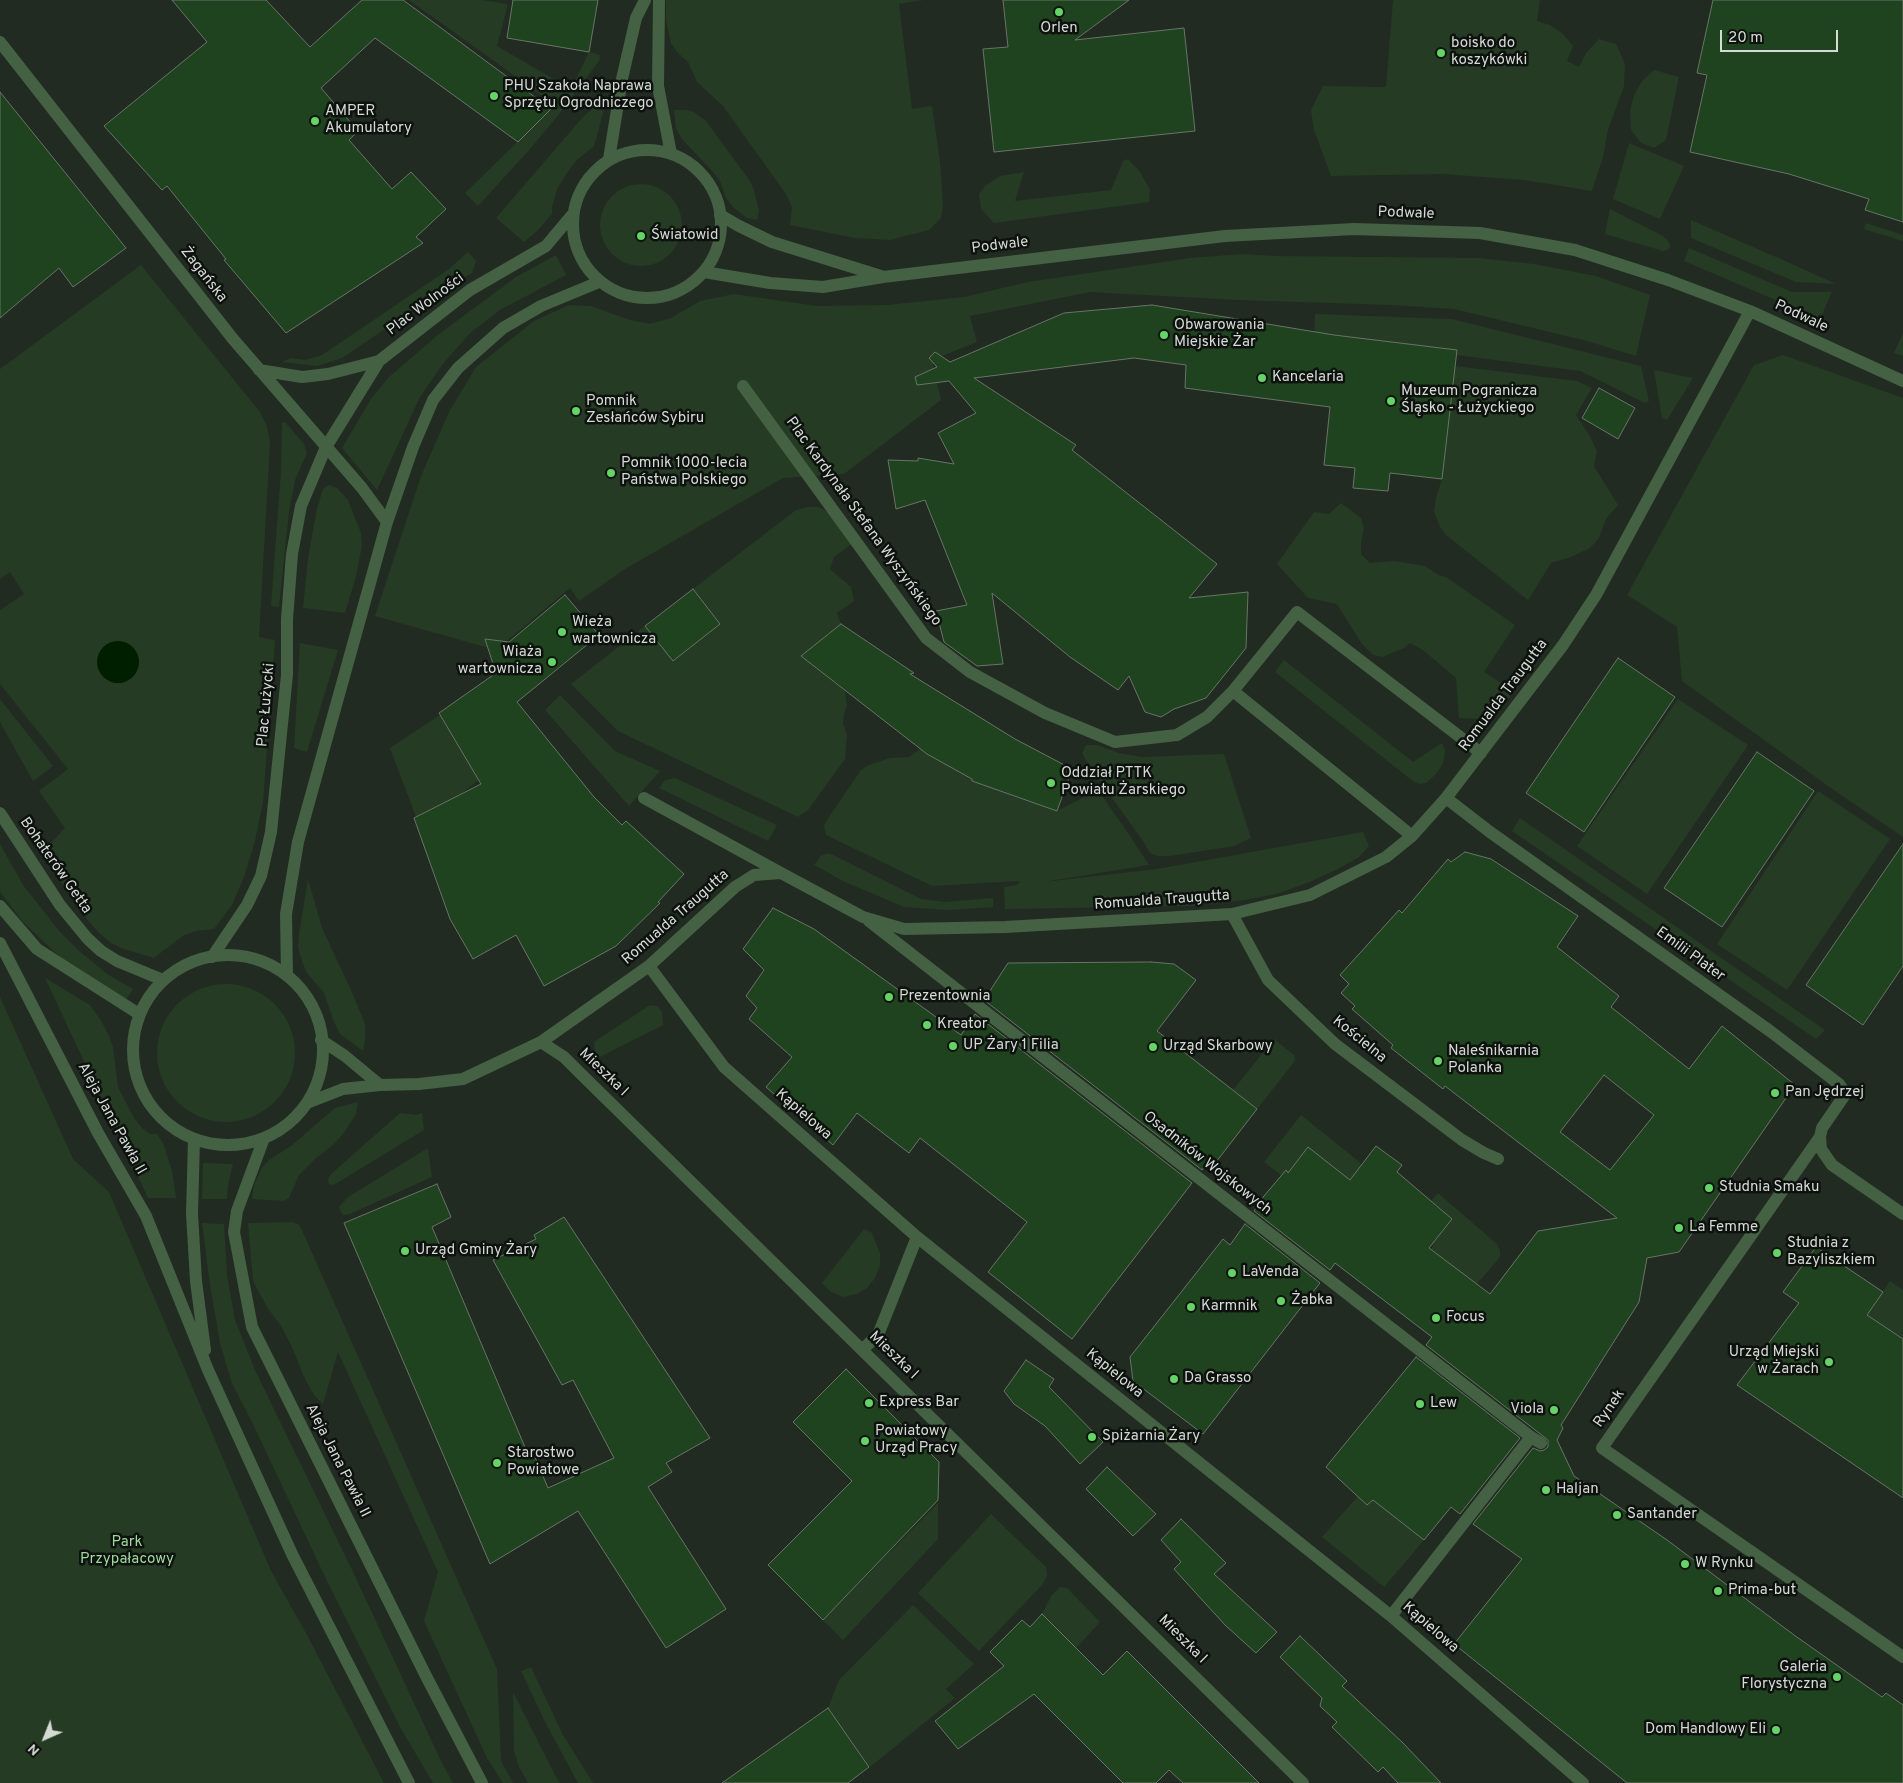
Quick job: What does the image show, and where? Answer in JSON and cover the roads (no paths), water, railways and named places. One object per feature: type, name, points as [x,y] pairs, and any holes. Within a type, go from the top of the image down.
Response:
[{"type":"street","points":[[609,159],[628,53],[636,18],[645,0]]},
{"type":"street","points":[[659,0],[658,86],[672,154]]},
{"type":"street","name":"Żagańska","points":[[0,42],[233,339],[362,488],[387,522]]},
{"type":"street","points":[[643,150],[672,154],[700,172],[710,184],[717,199],[720,214],[721,230],[718,246],[704,272],[686,288],[665,297],[642,299],[619,294],[599,282],[582,263],[573,239],[572,215],[579,193],[591,174],[609,159],[629,152],[643,150]]},
{"type":"street","name":"Podwale","points":[[720,214],[739,226],[772,242],[883,277]]},
{"type":"street","name":"Plac Wolności","points":[[326,447],[379,361],[470,290],[546,246],[572,215]]},
{"type":"street","name":"Podwale","points":[[704,272],[770,283],[823,287],[883,277],[1225,236],[1354,229],[1480,233],[1575,250],[1668,280],[1750,311],[1903,381]]},
{"type":"street","points":[[287,976],[286,914],[298,842],[387,522],[413,447],[433,400],[458,368],[503,328],[541,306],[599,282]]},
{"type":"street","name":"Romualda Traugutta","points":[[307,1103],[343,1089],[463,1079],[542,1042],[649,966],[735,887],[754,876],[781,872],[863,916],[904,929],[1005,927],[1232,914],[1310,895],[1386,857],[1412,836],[1446,798],[1563,645],[1596,595],[1750,311]]},
{"type":"street","points":[[259,370],[302,377],[328,374],[379,361]]},
{"type":"street","name":"Plac Kardynała Stefana Wyszyńskiego","points":[[743,386],[926,638],[970,672],[1045,713],[1115,742],[1177,735],[1207,718],[1233,691],[1297,612],[1481,753]]},
{"type":"street","name":"Plac Łużycki","points":[[212,957],[247,905],[261,876],[272,832],[287,675],[292,554],[301,506],[326,447]]},
{"type":"street","points":[[1233,691],[1412,836]]},
{"type":"street","points":[[644,798],[781,872]]},
{"type":"street","name":"Emilii Plater","points":[[1446,798],[1490,832],[1770,1031],[1839,1084],[1844,1091],[1844,1096],[1824,1126],[1820,1137]]},
{"type":"street","name":"Bohaterów Getta","points":[[0,813],[60,905],[87,938],[117,961],[163,980]]},
{"type":"street","points":[[0,906],[37,949],[139,1014]]},
{"type":"street","name":"Kościelna","points":[[1232,914],[1268,980],[1336,1044],[1462,1140],[1498,1159]]},
{"type":"street","name":"Osadników Wojskowych","points":[[863,916],[1536,1440],[1392,1616]]},
{"type":"street","name":"Aleja Jana Pawła II","points":[[0,943],[98,1133],[146,1216],[208,1370],[292,1554],[408,1783]]},
{"type":"street","points":[[224,954],[254,958],[281,971],[287,976],[303,991],[317,1017],[323,1047],[320,1076],[307,1103],[288,1124],[264,1138],[241,1144],[217,1144],[194,1139],[168,1124],[148,1101],[136,1074],[133,1044],[139,1014],[151,993],[163,980],[194,961],[224,954]]},
{"type":"street","name":"Kąpielowa","points":[[649,966],[724,1067],[917,1237],[1392,1616],[1583,1783]]},
{"type":"street","points":[[321,1040],[346,1056],[380,1085]]},
{"type":"street","name":"Mieszka I","points":[[542,1042],[564,1057],[1303,1783]]},
{"type":"street","points":[[1820,1137],[1821,1149],[1832,1164],[1903,1214]]},
{"type":"street","name":"Rynek","points":[[1820,1137],[1602,1448],[1903,1657]]},
{"type":"street","name":"Aleja Jana Pawła II","points":[[264,1138],[237,1211],[234,1232],[252,1327],[426,1676],[482,1783]]},
{"type":"street","name":"Aleja Jana Pawła II","points":[[194,1139],[192,1214],[196,1281],[208,1370]]},
{"type":"street","points":[[863,1349],[878,1335],[917,1237]]},
{"type":"place","name":"Orlen","points":[[1059,12]]},
{"type":"place","name":"boisko do koszykówki","points":[[1441,53]]},
{"type":"place","name":"PHU Szakoła Naprawa Sprzętu Ogrodniczego","points":[[494,96]]},
{"type":"place","name":"AMPER Akumulatory","points":[[315,121]]},
{"type":"place","name":"Światowid","points":[[641,236]]},
{"type":"place","name":"Obwarowania Miejskie Żar","points":[[1164,335]]},
{"type":"place","name":"Kancelaria","points":[[1262,378]]},
{"type":"place","name":"Muzeum Pogranicza Śląsko - Łużyckiego","points":[[1391,401]]},
{"type":"place","name":"Pomnik Zesłańców Sybiru","points":[[576,411]]},
{"type":"place","name":"Pomnik 1000-lecia Państwa Polskiego","points":[[611,473]]},
{"type":"place","name":"Wieża wartownicza","points":[[562,632]]},
{"type":"place","name":"Wiaża wartownicza","points":[[552,662]]},
{"type":"place","name":"Oddział PTTK Powiatu Żarskiego","points":[[1051,783]]},
{"type":"place","name":"Prezentownia","points":[[889,997]]},
{"type":"place","name":"Kreator","points":[[927,1025]]},
{"type":"place","name":"UP Żary 1 Filia","points":[[953,1046]]},
{"type":"place","name":"Urząd Skarbowy","points":[[1153,1047]]},
{"type":"place","name":"Naleśnikarnia Polanka","points":[[1438,1061]]},
{"type":"place","name":"Pan Jędrzej","points":[[1775,1093]]},
{"type":"place","name":"Studnia Smaku","points":[[1709,1188]]},
{"type":"place","name":"La Femme","points":[[1679,1228]]},
{"type":"place","name":"Urząd Gminy Żary","points":[[405,1251]]},
{"type":"place","name":"Studnia z Bazyliszkiem","points":[[1777,1253]]},
{"type":"place","name":"LaVenda","points":[[1232,1273]]},
{"type":"place","name":"Żabka","points":[[1281,1301]]},
{"type":"place","name":"Karmnik","points":[[1191,1307]]},
{"type":"place","name":"Focus","points":[[1436,1318]]},
{"type":"place","name":"Urząd Miejski w Żarach","points":[[1829,1362]]},
{"type":"place","name":"Da Grasso","points":[[1174,1379]]},
{"type":"place","name":"Express Bar","points":[[869,1403]]},
{"type":"place","name":"Lew","points":[[1420,1404]]},
{"type":"place","name":"Viola","points":[[1554,1410]]},
{"type":"place","name":"Spiżarnia Żary","points":[[1092,1437]]},
{"type":"place","name":"Powiatowy Urząd Pracy","points":[[865,1441]]},
{"type":"place","name":"Starostwo Powiatowe","points":[[497,1463]]},
{"type":"place","name":"Haljan","points":[[1546,1490]]},
{"type":"place","name":"Santander","points":[[1617,1515]]},
{"type":"place","name":"W Rynku","points":[[1685,1564]]},
{"type":"place","name":"Prima-but","points":[[1718,1591]]},
{"type":"place","name":"Galeria Florystyczna","points":[[1837,1677]]},
{"type":"place","name":"Dom Handlowy Eli","points":[[1776,1730]]},
{"type":"park label","name":"Park Przypałacowy","points":[[127,1552]]}]
